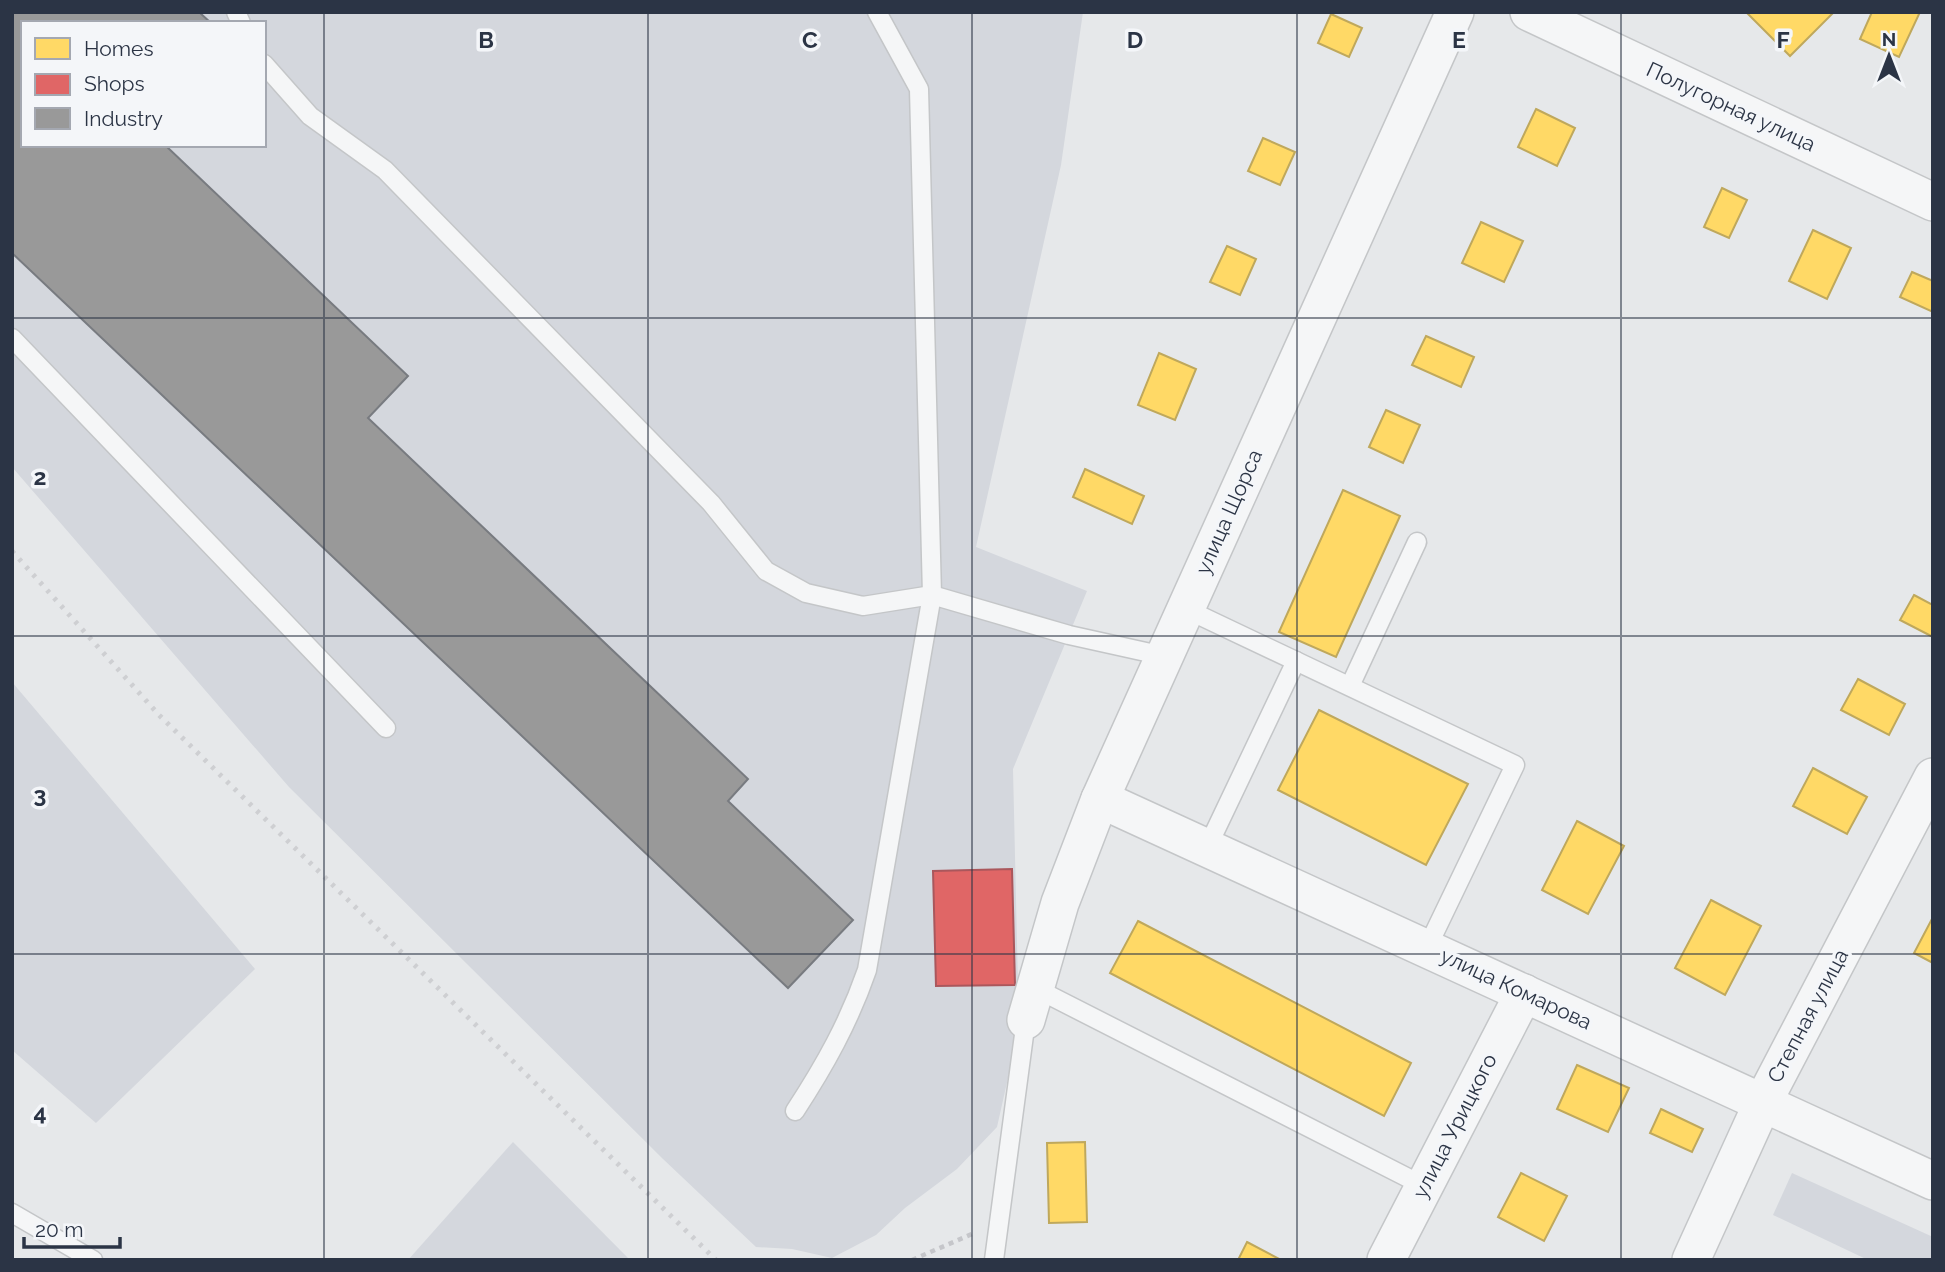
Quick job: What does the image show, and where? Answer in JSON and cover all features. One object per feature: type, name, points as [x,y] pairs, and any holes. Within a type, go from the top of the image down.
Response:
[{"type":"street","name":"улица Щорса","points":[[1031,1004],[1060,903],[1100,799],[1455,12]]},
{"type":"street","name":"Полугорная улица","points":[[1529,12],[1933,202]]},
{"type":"street","name":"Степная улица","points":[[1691,1260],[1763,1102],[1933,777]]},
{"type":"street","name":"улица Комарова","points":[[1100,799],[1933,1181]]},
{"type":"street","name":"улица Урицкого","points":[[1386,1260],[1524,993]]},
{"type":"lane","points":[[795,1111],[831,1057],[853,1012],[867,970],[932,595],[919,89],[877,12]]},
{"type":"lane","points":[[266,66],[310,116],[385,170],[711,503],[766,571],[806,593],[863,606],[932,595],[1069,635],[1164,656]]},
{"type":"lane","points":[[12,338],[386,728]]},
{"type":"lane","points":[[1350,686],[1417,541]]},
{"type":"lane","points":[[1186,609],[1515,765],[1427,948]]},
{"type":"lane","points":[[1208,848],[1296,661]]},
{"type":"lane","points":[[993,1260],[1031,1004],[1424,1185]]},
{"type":"lane","points":[[12,1213],[93,1260]]},
{"type":"path","points":[[912,1260],[998,1223]]},
{"type":"shaded area","points":[[12,12],[1083,12],[1061,165],[976,547],[1087,591],[1013,769],[1019,1029],[997,1127],[957,1169],[905,1208],[876,1235],[832,1258],[792,1249],[756,1247],[663,1159],[289,787],[12,467]]},
{"type":"shaded area","points":[[12,682],[255,969],[96,1123],[12,1050]]},
{"type":"shaded area","points":[[513,1142],[630,1260],[408,1260]]},
{"type":"shaded area","points":[[1792,1173],[1933,1237],[1933,1260],[1868,1260],[1773,1215]]},
{"type":"building: Homes","points":[[1746,12],[1834,12],[1790,56]]},
{"type":"building: Homes","points":[[1872,12],[1920,12],[1899,57],[1860,39]]},
{"type":"building: Homes","points":[[1331,14],[1362,28],[1349,57],[1318,43]]},
{"type":"building: Homes","points":[[1536,109],[1575,128],[1557,166],[1518,147]]},
{"type":"building: Homes","points":[[1263,138],[1295,152],[1280,185],[1248,171]]},
{"type":"building: Homes","points":[[1722,188],[1747,200],[1729,238],[1704,227]]},
{"type":"building: Homes","points":[[1481,222],[1523,241],[1504,282],[1462,263]]},
{"type":"building: Homes","points":[[1813,230],[1851,248],[1827,299],[1789,281]]},
{"type":"building: Homes","points":[[1227,246],[1256,259],[1240,295],[1210,282]]},
{"type":"building: Homes","points":[[1912,272],[1933,281],[1933,312],[1900,297]]},
{"type":"building: Homes","points":[[1426,336],[1474,357],[1461,387],[1412,365]]},
{"type":"building: Homes","points":[[1159,353],[1196,369],[1175,420],[1138,405]]},
{"type":"building: Homes","points":[[1386,410],[1420,425],[1403,463],[1369,447]]},
{"type":"building: Homes","points":[[1085,469],[1144,496],[1132,524],[1073,497]]},
{"type":"building: Homes","points":[[1343,490],[1400,516],[1336,657],[1279,632]]},
{"type":"building: Homes","points":[[1914,595],[1933,605],[1933,637],[1900,620]]},
{"type":"building: Homes","points":[[1858,679],[1905,704],[1889,735],[1841,710]]},
{"type":"building: Homes","points":[[1319,710],[1468,784],[1426,865],[1278,790]]},
{"type":"building: Homes","points":[[1813,768],[1867,797],[1847,834],[1793,806]]},
{"type":"building: Homes","points":[[1577,821],[1624,846],[1588,914],[1542,890]]},
{"type":"building: Homes","points":[[1711,900],[1761,926],[1725,995],[1675,968]]},
{"type":"building: Homes","points":[[1933,917],[1933,963],[1914,953]]},
{"type":"building: Homes","points":[[1138,921],[1411,1063],[1384,1116],[1110,973]]},
{"type":"building: Homes","points":[[1577,1065],[1629,1088],[1608,1132],[1557,1109]]},
{"type":"building: Homes","points":[[1661,1109],[1703,1129],[1692,1152],[1650,1133]]},
{"type":"building: Homes","points":[[1085,1142],[1087,1222],[1049,1223],[1047,1143]]},
{"type":"building: Homes","points":[[1521,1173],[1567,1196],[1544,1241],[1498,1217]]},
{"type":"building: Homes","points":[[1247,1242],[1281,1260],[1238,1260]]},
{"type":"building: Shops","points":[[1012,869],[1015,985],[936,986],[933,871]]},
{"type":"building: Industry","points":[[12,12],[199,12],[209,21],[21,21],[21,147],[167,147],[408,376],[368,418],[748,779],[728,801],[853,920],[788,988],[12,253]]},
{"type":"railway","points":[[12,551],[159,715],[716,1260]]}]
